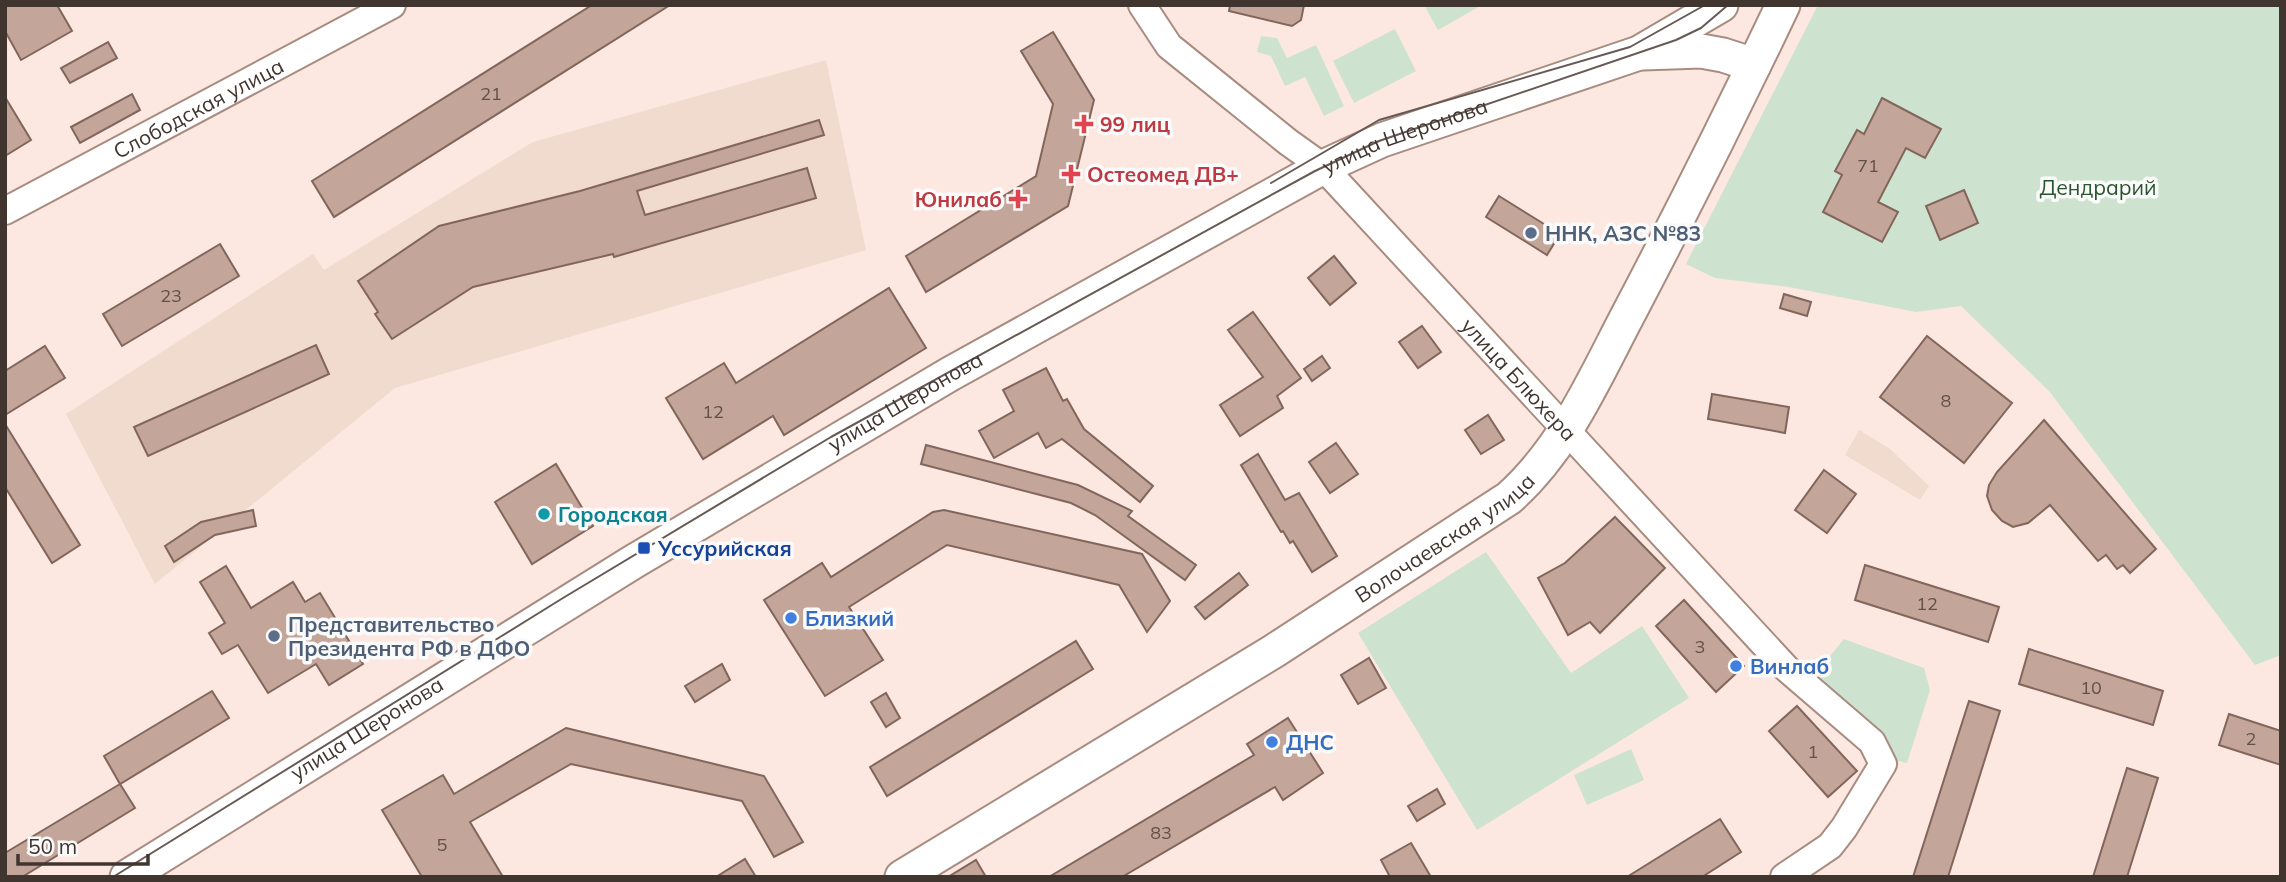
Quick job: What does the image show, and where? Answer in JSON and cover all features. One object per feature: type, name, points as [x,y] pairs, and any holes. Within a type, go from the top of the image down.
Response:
[{"type":"main road","name":"улица Шеронова","points":[[127,877],[633,562],[950,374],[1323,167],[1381,140],[1639,53],[1721,5]]},
{"type":"main road","name":"Волочаевская улица","points":[[902,877],[1274,651],[1509,498],[1525,483],[1566,432],[1661,253],[1783,5]]},
{"type":"main road","points":[[1639,53],[1700,51],[1754,65]]},
{"type":"street","name":"Слободская улица","points":[[5,211],[392,5]]},
{"type":"street","name":"улица Блюхера","points":[[1142,5],[1169,46],[1323,167],[1786,668],[1872,742],[1883,764],[1844,828],[1830,846],[1784,877]]},
{"type":"shaded area","points":[[826,60],[866,250],[395,388],[155,584],[66,414],[313,254],[324,270],[533,142]]},
{"type":"shaded area","points":[[1859,430],[1890,449],[1929,486],[1920,500],[1845,455]]},
{"type":"green space","points":[[1424,5],[1482,5],[1438,30]]},
{"type":"green space","name":"Дендрарий","points":[[1818,5],[2281,5],[2281,655],[2255,665],[2049,391],[1961,306],[1916,312],[1789,287],[1715,278],[1686,264]]},
{"type":"green space","points":[[1395,29],[1416,71],[1354,103],[1333,61]]},
{"type":"green space","points":[[1261,36],[1277,38],[1287,58],[1316,45],[1344,106],[1324,116],[1305,77],[1285,86],[1271,56],[1257,52]]},
{"type":"green space","points":[[1486,552],[1571,673],[1642,626],[1689,698],[1477,830],[1358,633]]},
{"type":"green space","points":[[1844,639],[1924,668],[1930,690],[1907,763],[1879,756],[1810,681]]},
{"type":"green space","points":[[1631,749],[1644,780],[1587,805],[1574,775]]},
{"type":"building","points":[[5,5],[57,5],[72,31],[21,60],[5,31]]},
{"type":"building","points":[[592,5],[670,5],[334,217],[312,181]]},
{"type":"building","points":[[1230,5],[1304,5],[1301,20],[1292,26],[1229,11]]},
{"type":"building","points":[[1053,32],[1094,100],[1068,206],[926,292],[906,256],[1036,176],[1053,104],[1021,51]]},
{"type":"building","points":[[108,42],[117,58],[70,83],[61,68]]},
{"type":"building","points":[[132,94],[140,110],[80,143],[71,127]]},
{"type":"building","points":[[5,97],[31,140],[5,156]]},
{"type":"building","points":[[1882,98],[1941,129],[1925,158],[1906,148],[1878,202],[1898,212],[1882,242],[1823,212],[1842,175],[1835,171],[1857,130],[1864,134]]},
{"type":"building","points":[[819,120],[824,135],[637,191],[645,215],[807,168],[816,198],[614,257],[613,254],[473,287],[392,339],[358,281],[439,226],[580,191]]},
{"type":"building","points":[[1964,190],[1978,223],[1940,240],[1926,206]]},
{"type":"building","points":[[1499,196],[1560,234],[1547,255],[1486,217]]},
{"type":"building","points":[[220,244],[239,276],[122,346],[103,314]]},
{"type":"building","points":[[1334,256],[1356,283],[1330,305],[1308,278]]},
{"type":"building","points":[[889,288],[926,348],[784,435],[773,416],[703,459],[666,398],[724,363],[736,383]]},
{"type":"building","points":[[1784,294],[1811,302],[1807,316],[1780,308]]},
{"type":"building","points":[[1253,312],[1301,378],[1277,396],[1283,408],[1240,436],[1220,405],[1263,377],[1228,330]]},
{"type":"building","points":[[1422,326],[1441,352],[1418,368],[1399,342]]},
{"type":"building","points":[[1927,336],[2012,403],[1964,463],[1880,397]]},
{"type":"building","points":[[316,345],[329,374],[148,456],[134,427]]},
{"type":"building","points":[[45,346],[65,378],[5,415],[5,371]]},
{"type":"building","points":[[1322,356],[1330,368],[1312,381],[1304,369]]},
{"type":"building","points":[[1046,368],[1063,401],[1067,399],[1084,429],[1153,486],[1140,502],[1062,439],[1046,448],[1038,433],[994,458],[979,431],[1014,411],[1003,390]]},
{"type":"building","points":[[1712,394],[1789,407],[1785,433],[1708,419]]},
{"type":"building","points":[[1488,415],[1504,440],[1481,454],[1465,430]]},
{"type":"building","points":[[2044,420],[2156,549],[2130,573],[2123,565],[2117,569],[2106,555],[2098,561],[2050,505],[2028,523],[2013,527],[2002,521],[1992,510],[1987,496],[1989,485],[1997,472]]},
{"type":"building","points":[[5,424],[80,545],[52,563],[5,487]]},
{"type":"building","points":[[1336,443],[1358,474],[1330,493],[1309,462]]},
{"type":"building","points":[[926,445],[1078,485],[1132,511],[1128,516],[1196,565],[1185,580],[1095,515],[1071,503],[921,464]]},
{"type":"building","points":[[1258,454],[1285,500],[1299,493],[1337,556],[1312,572],[1293,541],[1290,543],[1283,531],[1281,532],[1241,465]]},
{"type":"building","name":"Городская","points":[[556,464],[593,526],[532,564],[495,502]]},
{"type":"building","points":[[1824,470],[1856,494],[1827,533],[1795,510]]},
{"type":"building","points":[[253,510],[256,526],[215,535],[174,562],[165,546],[201,522]]},
{"type":"building","points":[[944,510],[1142,554],[1170,601],[1147,632],[1119,585],[947,545],[849,607],[883,660],[825,696],[764,600],[822,563],[831,577],[933,512]]},
{"type":"building","points":[[1615,517],[1665,568],[1600,633],[1590,622],[1568,635],[1538,578],[1565,563]]},
{"type":"building","points":[[1865,565],[1999,607],[1988,642],[1855,600]]},
{"type":"building","points":[[226,566],[251,608],[293,582],[305,602],[320,593],[363,664],[329,685],[316,664],[268,693],[238,645],[222,654],[209,633],[225,623],[200,582]]},
{"type":"building","points":[[1239,573],[1248,585],[1205,619],[1195,607]]},
{"type":"building","points":[[1684,600],[1744,666],[1716,692],[1656,626]]},
{"type":"building","points":[[1076,641],[1093,669],[887,796],[870,767]]},
{"type":"building","points":[[2029,649],[2163,691],[2153,725],[2019,684]]},
{"type":"building","points":[[1369,658],[1386,688],[1358,704],[1341,675]]},
{"type":"building","points":[[722,664],[730,680],[695,702],[685,686]]},
{"type":"building","points":[[212,691],[229,718],[120,784],[104,756]]},
{"type":"building","points":[[886,693],[900,718],[886,727],[871,702]]},
{"type":"building","points":[[1969,701],[2000,711],[1948,877],[1913,877]]},
{"type":"building","points":[[1797,706],[1857,771],[1828,797],[1769,731]]},
{"type":"building","points":[[2229,714],[2281,731],[2281,765],[2219,745]]},
{"type":"building","points":[[1288,718],[1323,773],[1283,800],[1275,787],[1122,877],[1049,877],[1254,755],[1247,744]]},
{"type":"building","points":[[566,728],[764,776],[803,842],[774,857],[742,801],[571,764],[470,822],[503,877],[422,877],[382,810],[443,775],[454,794]]},
{"type":"building","points":[[2127,768],[2158,778],[2127,877],[2093,877]]},
{"type":"building","points":[[120,784],[135,808],[22,877],[5,877],[5,853]]},
{"type":"building","points":[[1437,789],[1445,804],[1417,821],[1408,806]]},
{"type":"building","points":[[1720,819],[1741,852],[1702,877],[1627,877]]},
{"type":"building","points":[[1411,843],[1431,877],[1390,877],[1381,860]]},
{"type":"building","points":[[745,859],[756,877],[716,877]]},
{"type":"building","points":[[976,860],[986,877],[948,877]]},
{"type":"tram line","points":[[1271,183],[1379,120],[1630,47],[1705,5]]},
{"type":"tram line","points":[[113,877],[563,598],[831,437],[1315,171],[1379,141],[1676,40],[1701,28],[1728,5]]},
{"type":"place","name":"99 лиц","points":[[1084,124]]},
{"type":"place","name":"Остеомед ДВ+","points":[[1071,174]]},
{"type":"place","name":"Юнилаб","points":[[1018,199]]},
{"type":"place","name":"ННК, АЗС №83","points":[[1531,233]]},
{"type":"place","name":"Городская","points":[[544,514]]},
{"type":"place","name":"Уссурийская","points":[[644,548]]},
{"type":"place","name":"Близкий","points":[[791,618]]},
{"type":"place","name":"Представительство Президента РФ в ДФО","points":[[274,636]]},
{"type":"place","name":"Винлаб","points":[[1736,666]]},
{"type":"place","name":"ДНС","points":[[1272,742]]}]
